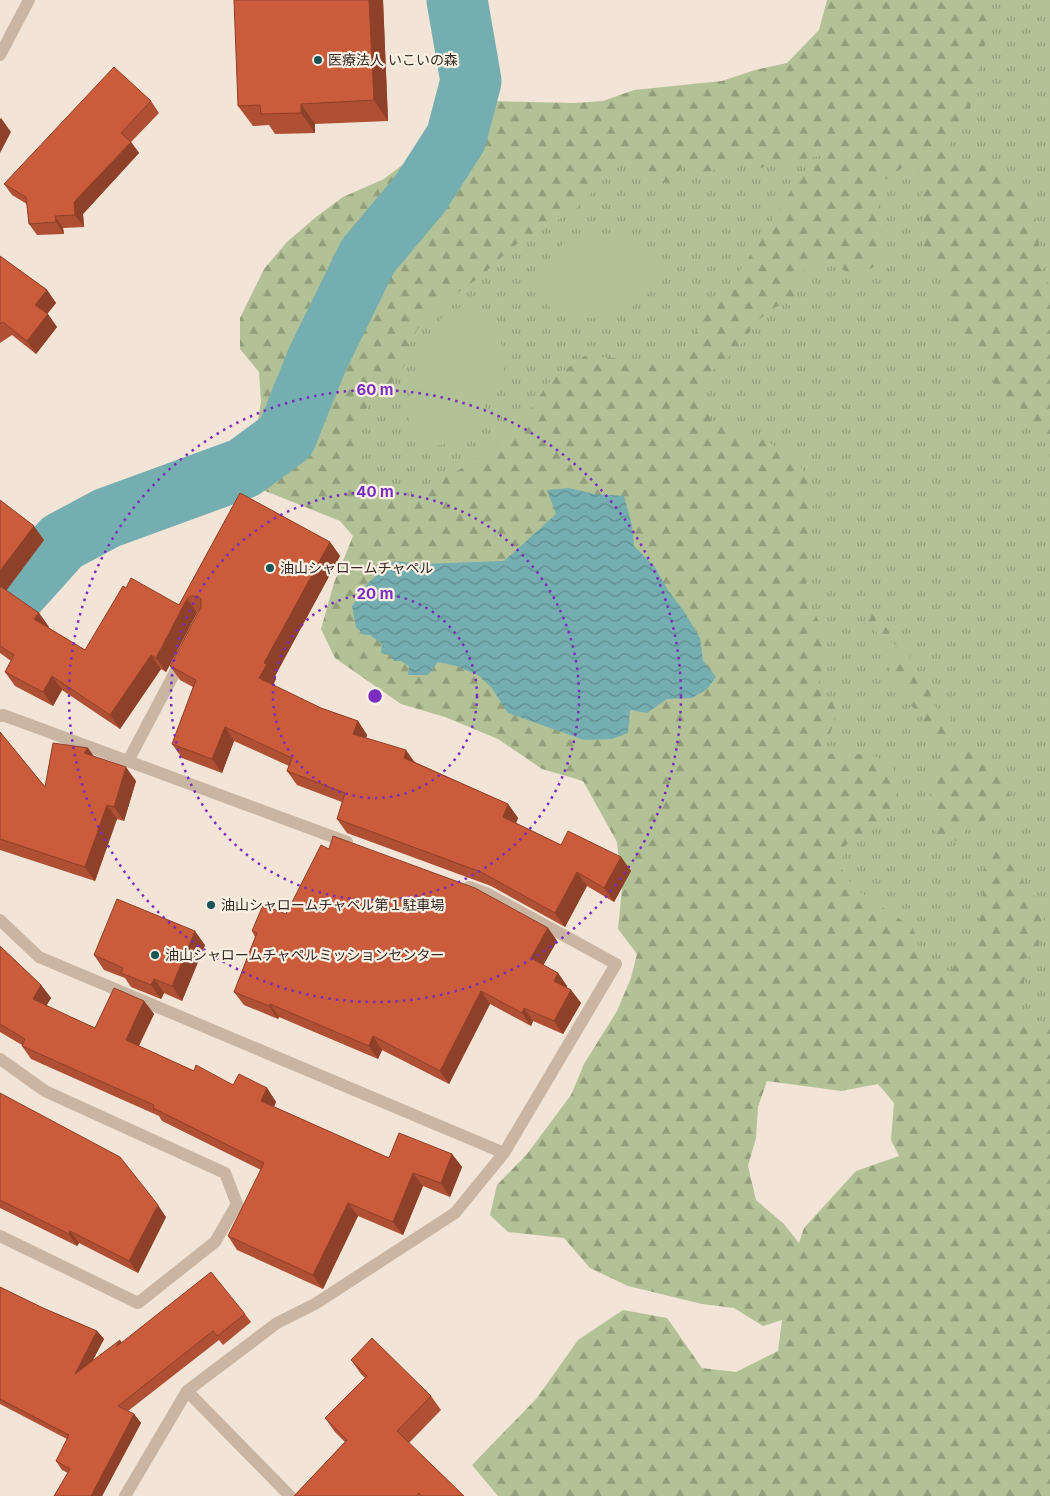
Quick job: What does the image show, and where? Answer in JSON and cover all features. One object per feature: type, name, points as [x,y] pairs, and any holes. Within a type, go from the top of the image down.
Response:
[{"type":"street","points":[[0,55],[29,0]]},
{"type":"street","points":[[128,762],[190,643]]},
{"type":"street","points":[[0,716],[3,715],[359,847]]},
{"type":"street","points":[[124,1496],[187,1391],[278,1323],[315,1304],[455,1213],[504,1153],[616,964],[488,894],[460,884]]},
{"type":"street","points":[[0,920],[39,956],[504,1153]]},
{"type":"street","points":[[0,1059],[45,1091],[226,1173],[236,1204],[215,1242],[138,1303],[0,1236]]},
{"type":"street","points":[[187,1391],[290,1496]]},
{"type":"green space","points":[[827,0],[986,0],[988,12],[984,46],[979,73],[972,90],[969,123],[950,143],[948,163],[977,163],[1001,172],[1003,188],[1025,188],[1034,210],[1043,273],[1050,286],[1050,457],[1044,436],[1030,426],[1019,406],[997,393],[989,366],[970,350],[949,317],[946,281],[923,242],[921,194],[929,177],[907,164],[888,179],[882,178],[877,207],[882,239],[881,255],[878,262],[864,272],[851,275],[833,263],[815,259],[800,275],[794,298],[772,309],[757,321],[742,343],[722,364],[706,375],[698,391],[711,420],[739,434],[762,439],[794,457],[814,486],[805,598],[818,620],[824,641],[824,664],[817,688],[836,705],[834,723],[822,754],[869,754],[891,764],[898,778],[898,799],[884,823],[851,839],[844,848],[841,868],[854,888],[913,928],[920,951],[936,969],[951,971],[969,940],[986,935],[979,919],[982,902],[985,850],[1011,855],[1024,866],[1022,886],[1039,899],[1046,928],[1034,955],[1021,960],[1027,971],[1020,994],[1018,1017],[1038,1030],[1050,1028],[1050,1496],[498,1496],[472,1465],[537,1398],[578,1340],[623,1310],[667,1318],[702,1368],[736,1372],[778,1351],[782,1320],[763,1326],[734,1308],[702,1304],[628,1286],[590,1268],[564,1238],[508,1232],[490,1215],[497,1185],[527,1154],[571,1095],[584,1064],[617,1011],[631,978],[637,954],[618,929],[622,889],[617,842],[583,781],[542,769],[498,739],[445,717],[401,704],[335,658],[321,629],[334,583],[353,536],[340,521],[258,488],[255,437],[261,402],[259,372],[240,349],[240,318],[264,269],[287,242],[343,197],[384,179],[410,159],[426,136],[438,110],[450,100],[574,103],[603,101],[634,90],[722,81],[755,70],[787,63],[819,30]],"holes":[[[824,155],[828,158],[809,163],[741,269],[724,292],[706,307],[699,329],[669,365],[661,361],[584,356],[551,380],[529,411],[500,441],[470,464],[399,501],[383,493],[375,480],[358,463],[355,437],[370,400],[387,389],[405,365],[407,347],[424,319],[436,308],[480,277],[514,246],[576,209],[603,180],[619,156],[648,179],[670,183],[685,163],[703,173],[744,162],[760,168]],[[767,1081],[841,1091],[878,1084],[894,1103],[891,1140],[899,1156],[856,1171],[804,1228],[799,1243],[784,1224],[756,1200],[748,1166],[756,1138],[758,1107]]]},
{"type":"green space","points":[[863,0],[1050,0],[1050,1154],[451,543],[316,472],[361,341],[581,122],[841,70]]},
{"type":"green space","points":[[613,233],[650,250],[656,272],[653,283],[644,297],[630,308],[611,315],[591,318],[572,317],[555,311],[544,300],[541,284],[544,267],[551,255],[558,248],[573,239]]},
{"type":"green space","points":[[463,307],[481,314],[496,329],[502,345],[504,370],[477,420],[460,436],[450,442],[429,446],[420,443],[413,435],[409,422],[413,385],[427,341],[438,322],[452,311]]},
{"type":"green space","points":[[871,607],[877,612],[876,622],[888,629],[891,642],[910,655],[908,671],[929,685],[932,705],[945,713],[953,726],[941,742],[926,735],[921,714],[909,704],[904,685],[889,673],[891,650],[867,621],[862,610]]},
{"type":"green space","points":[[970,748],[993,762],[998,768],[1011,799],[992,819],[971,823],[959,842],[937,835],[929,810],[932,773]]},
{"type":"water","points":[[569,488],[594,494],[624,496],[632,525],[634,546],[654,566],[668,590],[685,613],[700,638],[703,661],[716,677],[707,689],[692,698],[667,699],[647,713],[630,710],[628,733],[612,739],[584,740],[508,713],[491,687],[478,675],[456,666],[438,662],[428,675],[408,675],[409,666],[401,661],[394,661],[390,655],[381,653],[382,644],[370,635],[364,635],[356,627],[352,606],[368,583],[394,561],[422,564],[504,561],[556,514],[547,490]]},
{"type":"building","name":"医療法人 いこいの森","points":[[234,0],[369,0],[374,100],[301,104],[301,113],[261,114],[260,105],[238,106]]},
{"type":"building","points":[[114,67],[151,101],[121,133],[131,142],[74,202],[75,215],[55,216],[56,222],[29,224],[26,197],[4,184]]},
{"type":"building","points":[[0,256],[47,290],[35,305],[48,314],[27,341],[3,322],[0,324]]},
{"type":"building","points":[[240,493],[330,542],[264,663],[267,664],[259,678],[321,708],[358,721],[353,734],[406,750],[404,758],[508,804],[503,817],[561,845],[568,831],[621,857],[604,888],[577,872],[555,913],[481,872],[337,819],[345,793],[287,771],[292,758],[225,727],[212,759],[172,744],[196,680],[170,666],[201,607],[201,599],[198,596],[190,596],[187,599],[156,658],[151,655],[110,715],[52,676],[43,692],[5,672],[14,655],[0,646],[0,586],[39,613],[34,619],[85,650],[123,586],[126,588],[131,578],[179,605]]},
{"type":"building","points":[[0,500],[34,526],[0,571]]},
{"type":"building","points":[[0,732],[45,787],[53,743],[88,748],[84,753],[126,767],[114,807],[107,805],[85,867],[0,839]]},
{"type":"building","points":[[333,836],[475,888],[548,928],[531,958],[558,973],[554,981],[571,990],[554,1021],[524,1008],[522,1013],[481,991],[440,1071],[373,1036],[369,1046],[270,1004],[269,1006],[234,992],[257,933],[252,931],[263,905],[286,914],[321,845],[329,849]]},
{"type":"building","name":"油山シャロームチャペルミッションセンター","points":[[117,899],[195,931],[172,986],[154,979],[151,985],[121,973],[123,968],[94,955]]},
{"type":"building","points":[[0,946],[41,985],[33,999],[95,1028],[114,988],[144,1001],[126,1040],[194,1071],[196,1065],[233,1085],[239,1074],[267,1088],[261,1101],[389,1158],[399,1133],[452,1154],[441,1183],[413,1173],[393,1222],[348,1203],[313,1275],[228,1236],[264,1163],[153,1108],[154,1105],[22,1046],[25,1039],[0,1024]]},
{"type":"building","points":[[0,1093],[120,1157],[158,1205],[129,1261],[70,1231],[69,1234],[0,1200]]},
{"type":"building","points":[[211,1272],[245,1314],[217,1336],[213,1331],[118,1406],[134,1414],[91,1496],[54,1496],[70,1469],[56,1461],[69,1435],[0,1399],[0,1287],[97,1331],[75,1374],[120,1340],[116,1347]]},
{"type":"building","points":[[372,1338],[431,1396],[397,1431],[464,1496],[422,1496],[419,1493],[417,1496],[294,1496],[347,1440],[325,1418],[367,1376],[351,1360]]},
{"type":"waterway","points":[[0,611],[62,542],[107,518],[244,468],[286,437],[317,360],[368,256],[420,194],[456,138],[471,81],[457,0]]},
{"type":"place","name":"医療法人 いこいの森","points":[[318,60]]},
{"type":"place","name":"油山シャロームチャペル","points":[[270,568]]},
{"type":"place","name":"油山シャロームチャペル第１駐車場","points":[[211,905]]},
{"type":"place","name":"油山シャロームチャペルミッションセンター","points":[[155,955]]}]
